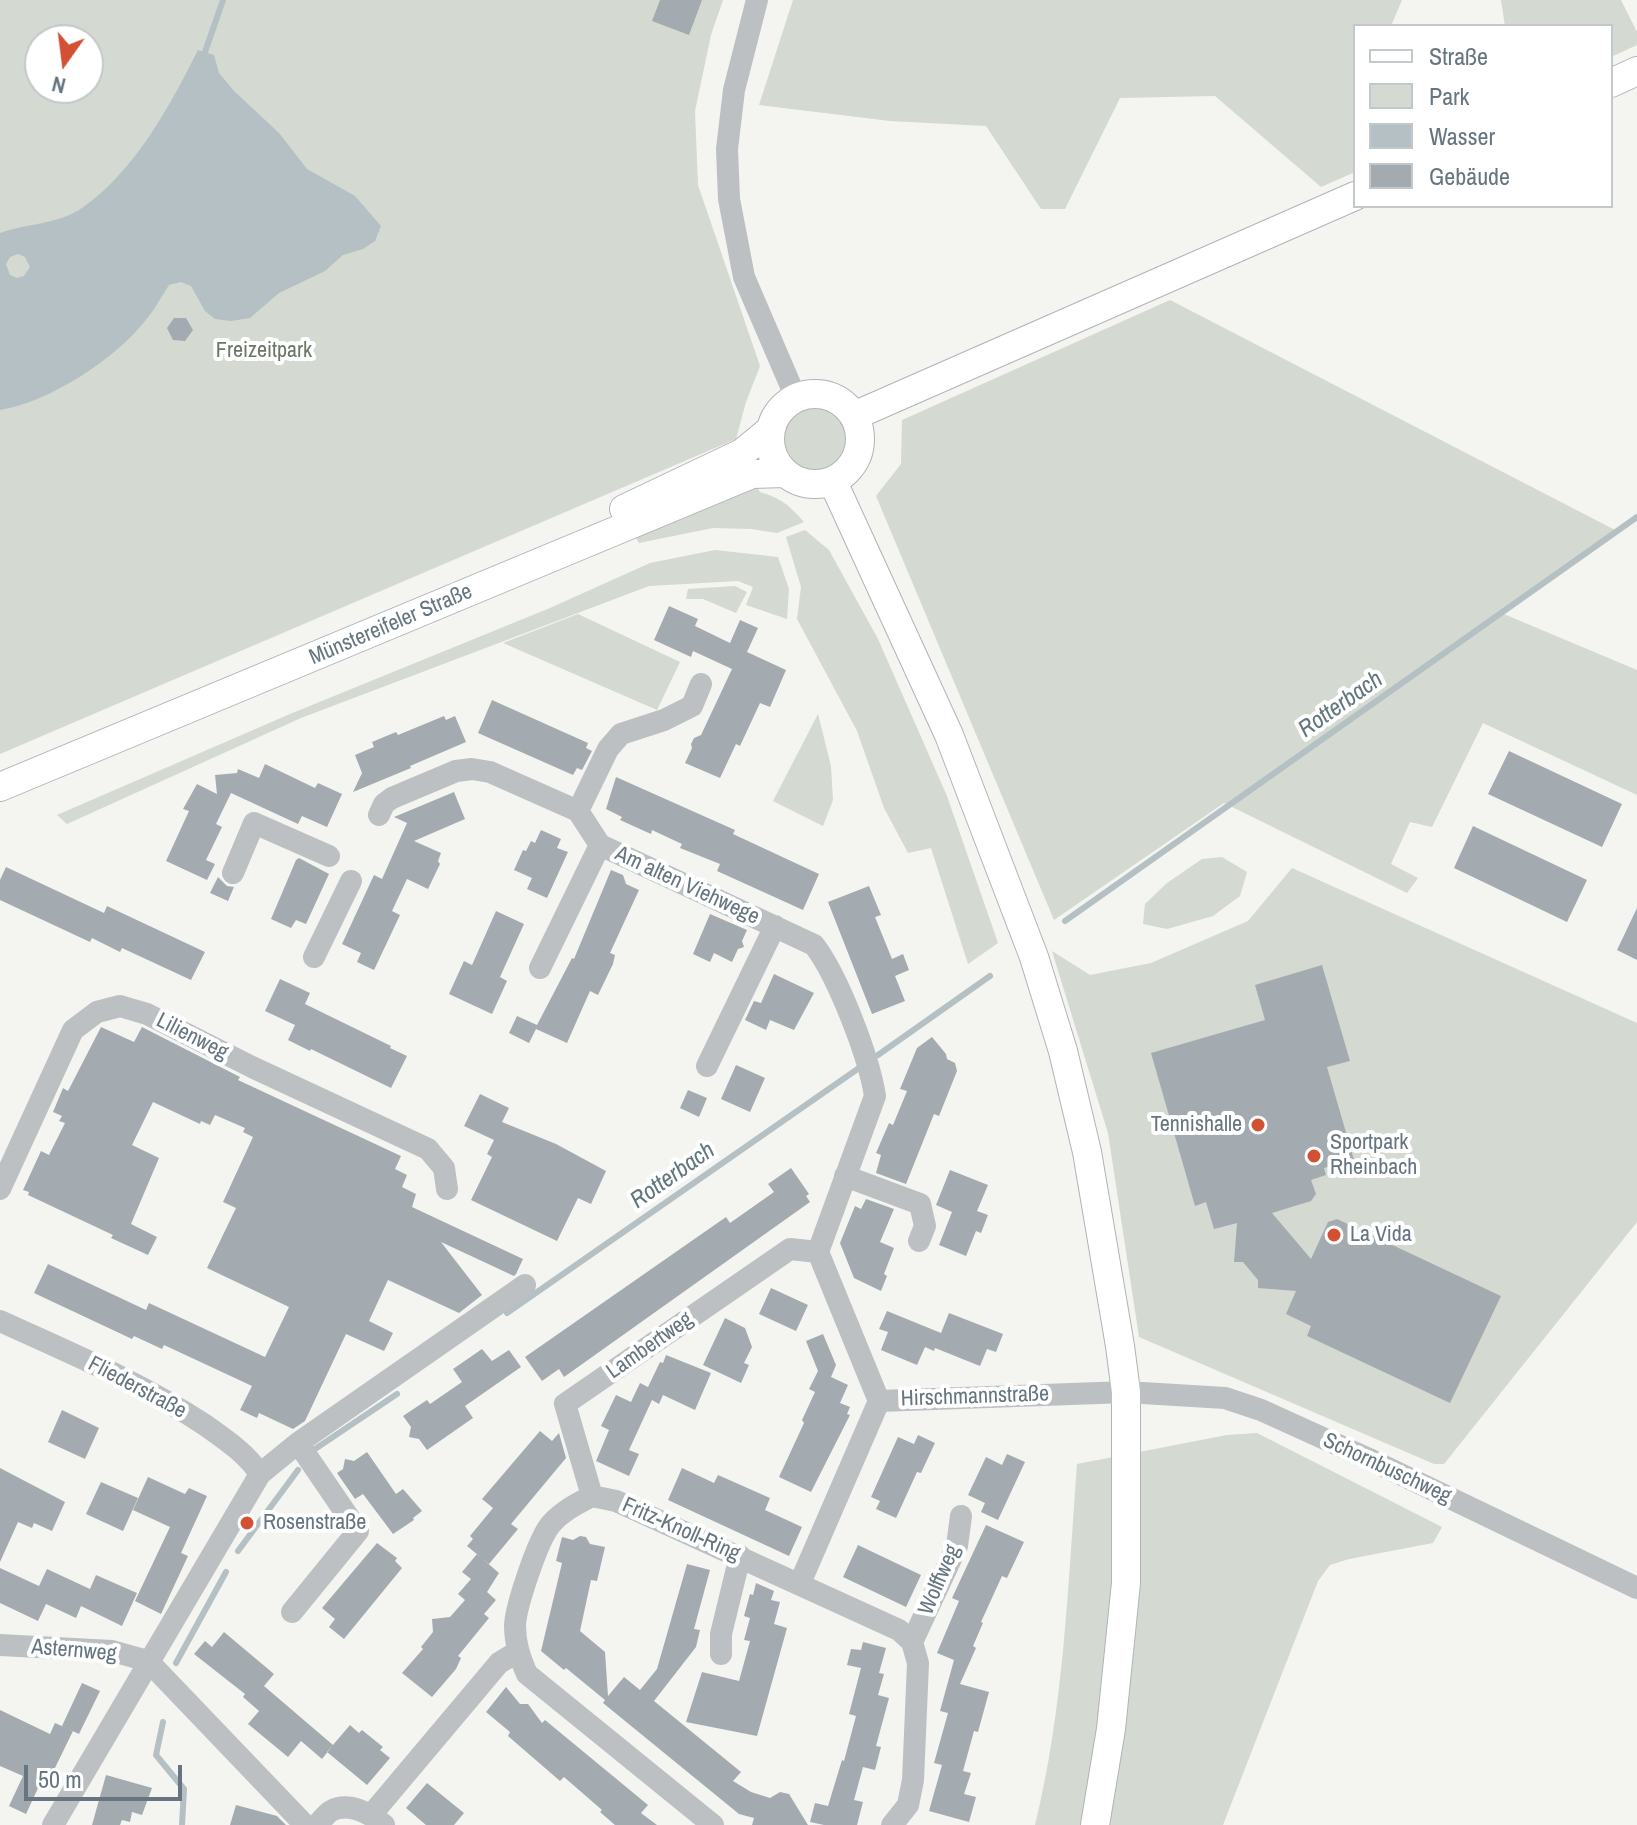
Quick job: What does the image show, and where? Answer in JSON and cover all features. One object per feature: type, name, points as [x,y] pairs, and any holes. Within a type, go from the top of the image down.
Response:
[{"type":"main road","points":[[1613,82],[1637,71]]},
{"type":"main road","points":[[856,415],[1353,197]]},
{"type":"main road","points":[[825,394],[840,401],[856,415],[861,431],[860,451],[850,470],[833,482],[816,485],[799,482],[785,473],[775,461],[770,446],[770,430],[783,407],[796,398],[825,394]]},
{"type":"main road","name":"Münstereifeler Straße","points":[[0,772],[617,512],[742,453],[770,430]]},
{"type":"main road","name":"Münstereifeler Straße","points":[[0,787],[752,474],[785,473]]},
{"type":"main road","points":[[833,482],[949,735],[1034,957],[1063,1051],[1087,1152],[1126,1392],[1126,1583],[1111,1729],[1095,1825]]},
{"type":"street","points":[[757,0],[734,90],[727,149],[729,199],[744,277],[796,398]]},
{"type":"street","points":[[379,815],[384,804],[392,798],[456,771],[472,769],[490,772],[578,811],[608,749],[621,734],[664,720],[692,706],[701,684]]},
{"type":"street","name":"Am alten Viehwege","points":[[578,811],[600,845],[814,945],[827,962],[871,1072],[875,1096],[818,1252]]},
{"type":"street","points":[[233,873],[254,823],[329,856]]},
{"type":"street","name":"Am alten Viehwege","points":[[540,968],[600,845]]},
{"type":"street","points":[[314,957],[351,881]]},
{"type":"street","name":"Am alten Viehwege","points":[[707,1066],[775,926]]},
{"type":"street","name":"Lilienweg","points":[[0,1189],[73,1030],[97,1012],[120,1006],[147,1014],[428,1149],[444,1168],[447,1189]]},
{"type":"street","points":[[845,1176],[920,1204],[925,1226],[919,1241]]},
{"type":"street","name":"Lambertweg","points":[[592,1496],[565,1404],[790,1249],[818,1252]]},
{"type":"street","points":[[818,1252],[879,1401]]},
{"type":"street","points":[[53,1825],[260,1474],[298,1443],[525,1285]]},
{"type":"street","name":"Fliederstraße","points":[[0,1321],[135,1383],[183,1411],[250,1458],[260,1474]]},
{"type":"street","name":"Hirschmannstraße","points":[[800,1583],[879,1401],[1126,1392]]},
{"type":"street","name":"Schornbuschweg","points":[[1126,1392],[1225,1398],[1261,1410],[1637,1588]]},
{"type":"street","points":[[292,1612],[358,1531],[298,1443]]},
{"type":"street","name":"Fritz-Knoll-Ring","points":[[517,1652],[515,1623],[540,1539],[570,1507],[592,1496],[616,1501],[800,1583],[899,1630],[912,1642]]},
{"type":"street","name":"Wolffweg","points":[[912,1642],[957,1546],[961,1516]]},
{"type":"street","points":[[721,1654],[721,1634],[740,1556]]},
{"type":"street","points":[[892,1825],[908,1805],[913,1780],[918,1663],[912,1642]]},
{"type":"street","name":"Asternweg","points":[[0,1645],[112,1651],[148,1661]]},
{"type":"street","points":[[317,1825],[331,1811],[351,1808],[378,1820],[499,1663],[517,1652],[527,1674],[713,1825]]},
{"type":"street","points":[[148,1661],[305,1825]]},
{"type":"green space","name":"Freizeitpark","points":[[0,0],[723,0],[711,35],[695,111],[698,185],[760,366],[736,439],[0,754]]},
{"type":"green space","points":[[793,0],[1402,0],[1392,24],[1353,24],[1353,173],[1321,187],[1215,96],[1120,98],[1065,209],[1041,209],[986,126],[890,121],[759,105]]},
{"type":"green space","points":[[1501,0],[1621,0],[1637,32],[1637,45],[1613,56],[1613,24],[1505,24]]},
{"type":"green space","points":[[1170,300],[1617,531],[1499,612],[1637,670],[1637,795],[1483,723],[1432,827],[1410,822],[1391,864],[1418,878],[1407,893],[1224,803],[1054,920],[876,496],[901,464],[902,420]]},
{"type":"green space","points":[[817,407],[841,417],[851,441],[841,465],[817,475],[793,465],[783,441],[793,417]]},
{"type":"green space","points":[[751,478],[760,492],[785,503],[804,522],[777,533],[713,528],[639,543],[632,531]]},
{"type":"green space","points":[[805,530],[829,550],[878,639],[947,796],[998,943],[968,964],[931,848],[908,853],[884,808],[857,731],[797,619],[801,587],[786,537]]},
{"type":"green space","points":[[715,550],[778,557],[789,589],[787,619],[746,605],[753,587],[738,581],[649,586],[301,718],[67,824],[57,815],[650,563]]},
{"type":"green space","points":[[735,586],[747,592],[736,613],[703,599],[686,599],[688,589]]},
{"type":"green space","points":[[578,614],[680,662],[657,710],[503,643]]},
{"type":"green space","points":[[818,714],[831,766],[833,800],[823,826],[773,801]]},
{"type":"green space","points":[[1222,857],[1247,872],[1240,896],[1213,916],[1167,929],[1143,924],[1145,904],[1167,883],[1202,859]]},
{"type":"green space","name":"Sportpark Rheinbach","points":[[1292,868],[1637,1023],[1637,1222],[1444,1464],[1434,1464],[1139,1337],[1108,1133],[1052,951],[1090,975],[1151,963],[1248,921]]},
{"type":"green space","points":[[1257,1433],[1442,1527],[1433,1543],[1330,1565],[1318,1581],[1223,1825],[1035,1825],[1059,1691],[1077,1464],[1227,1435]]},
{"type":"water","points":[[198,50],[214,55],[219,73],[279,133],[307,169],[355,196],[381,226],[375,241],[363,249],[343,255],[325,271],[279,293],[250,318],[231,321],[215,319],[205,311],[191,286],[181,282],[169,285],[132,336],[98,364],[59,389],[0,410],[0,233],[62,218],[101,193],[135,157]],"holes":[[[18,254],[25,257],[30,267],[24,276],[17,278],[10,275],[6,264],[10,257]]]},
{"type":"building","points":[[660,0],[702,0],[689,35],[652,21]]},
{"type":"building","points":[[174,318],[186,318],[193,330],[185,341],[173,340],[167,328]]},
{"type":"building","points":[[669,606],[698,619],[695,626],[730,643],[740,620],[758,628],[747,652],[786,670],[770,707],[760,703],[740,746],[736,744],[720,778],[685,763],[694,738],[701,735],[732,669],[693,651],[691,657],[654,640]]},
{"type":"building","points":[[492,700],[588,743],[586,748],[592,751],[582,770],[577,768],[573,775],[478,733]]},
{"type":"building","points":[[444,716],[446,720],[455,716],[466,742],[353,792],[362,773],[355,755],[374,747],[372,742]]},
{"type":"building","points":[[1509,751],[1622,804],[1602,847],[1488,794]]},
{"type":"building","points":[[265,764],[315,788],[318,783],[342,794],[327,827],[302,816],[298,824],[231,793],[216,824],[222,827],[206,860],[215,864],[207,880],[166,861],[189,811],[183,809],[197,784],[217,794],[215,775],[237,773],[238,769],[259,778]]},
{"type":"building","points":[[616,777],[735,830],[733,834],[819,874],[803,910],[717,871],[720,864],[680,848],[682,844],[620,820],[622,817],[606,809]]},
{"type":"building","points":[[454,792],[465,819],[414,841],[441,853],[440,864],[428,889],[407,879],[392,911],[400,915],[374,970],[357,962],[361,953],[342,944],[374,875],[382,879],[407,823],[394,817]]},
{"type":"building","points":[[1473,826],[1587,880],[1567,922],[1454,868]]},
{"type":"building","points":[[541,830],[561,839],[557,848],[568,852],[547,898],[527,889],[532,878],[514,870],[523,850],[526,851],[531,841],[535,843]]},
{"type":"building","points":[[299,858],[329,874],[306,924],[296,920],[291,928],[271,919]]},
{"type":"building","points":[[6,867],[104,913],[107,906],[205,952],[191,980],[122,948],[120,952],[92,938],[90,942],[0,900],[0,880]]},
{"type":"building","points":[[611,870],[623,875],[626,884],[639,890],[610,953],[615,955],[613,964],[598,995],[590,991],[567,1043],[536,1029],[529,1043],[509,1033],[517,1016],[537,1025],[574,959]]},
{"type":"building","points":[[218,877],[227,886],[234,887],[228,901],[210,893]]},
{"type":"building","points":[[869,886],[881,915],[875,917],[892,959],[903,954],[909,970],[895,976],[905,1001],[872,1014],[828,902]]},
{"type":"building","points":[[1637,908],[1637,960],[1617,950]]},
{"type":"building","points":[[496,911],[524,924],[500,977],[507,981],[492,1014],[449,994],[464,961],[472,965]]},
{"type":"building","points":[[710,914],[747,930],[742,941],[744,947],[738,949],[732,962],[714,953],[710,962],[693,954]]},
{"type":"building","points":[[1322,965],[1350,1061],[1327,1067],[1354,1160],[1324,1168],[1326,1175],[1311,1180],[1316,1194],[1311,1201],[1272,1213],[1311,1259],[1328,1222],[1337,1219],[1501,1296],[1450,1403],[1307,1336],[1311,1326],[1286,1314],[1296,1291],[1258,1288],[1258,1280],[1243,1262],[1234,1262],[1237,1223],[1214,1229],[1206,1202],[1195,1206],[1151,1053],[1265,1020],[1255,985]]},
{"type":"building","points":[[774,974],[814,993],[794,1030],[770,1020],[766,1030],[745,1020],[754,1001],[761,1003]]},
{"type":"building","points":[[280,979],[310,993],[305,1004],[407,1056],[391,1088],[288,1040],[295,1025],[265,1011]]},
{"type":"building","points":[[101,1027],[134,1042],[142,1027],[240,1077],[238,1080],[401,1156],[395,1169],[407,1175],[402,1187],[416,1194],[412,1207],[523,1259],[516,1274],[514,1276],[441,1242],[482,1295],[459,1313],[388,1280],[369,1321],[393,1333],[384,1351],[346,1334],[305,1421],[293,1429],[259,1413],[257,1418],[240,1410],[252,1386],[164,1345],[162,1349],[134,1336],[132,1339],[34,1293],[48,1264],[146,1310],[149,1303],[265,1357],[289,1307],[207,1268],[236,1208],[223,1202],[253,1137],[243,1132],[245,1128],[215,1115],[210,1125],[201,1121],[200,1124],[153,1102],[132,1145],[159,1158],[131,1224],[157,1237],[148,1255],[23,1190],[41,1151],[49,1155],[65,1123],[59,1121],[62,1116],[53,1112],[63,1088],[68,1091]]},
{"type":"building","points":[[932,1037],[947,1059],[955,1063],[957,1071],[939,1116],[934,1114],[906,1184],[876,1173],[881,1155],[876,1153],[889,1123],[893,1125],[907,1091],[900,1089],[917,1048]]},
{"type":"building","points":[[736,1065],[765,1078],[750,1112],[721,1099]]},
{"type":"building","points":[[688,1090],[707,1098],[699,1117],[680,1108]]},
{"type":"building","points":[[480,1094],[509,1108],[502,1122],[556,1144],[606,1171],[591,1204],[578,1198],[557,1241],[471,1200],[492,1157],[487,1154],[494,1140],[464,1126]]},
{"type":"building","points":[[791,1168],[809,1194],[806,1196],[810,1202],[564,1377],[559,1369],[542,1381],[525,1357],[726,1217],[730,1223],[774,1192],[768,1184]]},
{"type":"building","points":[[950,1170],[988,1185],[977,1211],[988,1215],[981,1233],[976,1231],[966,1256],[939,1245],[952,1212],[936,1205]]},
{"type":"building","points":[[866,1199],[894,1209],[880,1242],[894,1248],[881,1291],[854,1278],[840,1243],[855,1206],[861,1209]]},
{"type":"building","points":[[771,1288],[808,1305],[796,1331],[759,1314]]},
{"type":"building","points":[[887,1311],[941,1333],[949,1313],[1003,1334],[996,1352],[987,1349],[980,1366],[925,1347],[917,1365],[881,1350],[888,1332],[879,1329]]},
{"type":"building","points":[[725,1318],[745,1328],[752,1347],[744,1363],[749,1365],[741,1383],[703,1365]]},
{"type":"building","points":[[823,1334],[836,1365],[831,1377],[848,1385],[840,1403],[850,1407],[847,1414],[850,1415],[811,1492],[779,1477],[815,1392],[809,1389],[818,1371],[806,1341]]},
{"type":"building","points":[[482,1349],[492,1361],[509,1350],[521,1367],[465,1406],[473,1418],[427,1450],[419,1439],[409,1437],[411,1427],[403,1416],[427,1400],[430,1404],[462,1382],[453,1369]]},
{"type":"building","points":[[666,1355],[711,1373],[695,1410],[663,1395],[659,1404],[652,1400],[629,1450],[639,1454],[629,1476],[596,1461],[609,1430],[601,1426],[616,1395],[631,1402],[640,1383],[648,1387]]},
{"type":"building","points":[[62,1410],[99,1428],[85,1459],[48,1442]]},
{"type":"building","points":[[540,1431],[552,1441],[559,1433],[566,1458],[511,1524],[518,1529],[489,1564],[467,1546],[473,1539],[470,1536],[493,1508],[482,1499]]},
{"type":"building","points":[[918,1435],[935,1443],[921,1473],[917,1472],[896,1518],[876,1509],[880,1501],[871,1497],[898,1437],[914,1444]]},
{"type":"building","points":[[367,1452],[396,1494],[403,1489],[422,1511],[393,1534],[363,1494],[355,1499],[337,1473],[343,1469],[345,1459],[354,1461]]},
{"type":"building","points":[[1007,1454],[1025,1462],[998,1520],[981,1512],[985,1503],[968,1495],[986,1457],[1002,1465]]},
{"type":"building","points":[[0,1468],[65,1502],[52,1531],[34,1523],[32,1528],[18,1522],[0,1562]]},
{"type":"building","points":[[682,1468],[714,1483],[718,1475],[770,1498],[765,1510],[802,1527],[789,1556],[668,1500]]},
{"type":"building","points":[[148,1477],[185,1494],[189,1488],[207,1496],[181,1553],[188,1556],[161,1614],[135,1601],[170,1527],[133,1510]]},
{"type":"building","points":[[101,1482],[138,1498],[123,1531],[86,1514]]},
{"type":"building","points":[[986,1525],[1024,1542],[1007,1578],[1002,1576],[981,1622],[973,1646],[976,1648],[960,1684],[989,1692],[963,1771],[971,1773],[964,1794],[976,1797],[969,1822],[929,1811],[942,1765],[934,1763],[948,1713],[940,1711],[954,1660],[937,1653],[959,1601],[952,1598]]},
{"type":"building","points":[[562,1537],[573,1540],[586,1537],[590,1544],[605,1547],[597,1581],[591,1580],[580,1631],[605,1652],[608,1696],[624,1677],[640,1690],[657,1669],[687,1564],[710,1570],[694,1629],[700,1630],[696,1647],[654,1701],[741,1772],[733,1781],[751,1792],[770,1798],[780,1792],[789,1794],[808,1825],[752,1825],[754,1818],[739,1814],[603,1703],[605,1700],[541,1651],[562,1563],[556,1561]]},
{"type":"building","points":[[377,1543],[397,1558],[395,1561],[402,1568],[344,1639],[329,1627],[335,1619],[322,1608]]},
{"type":"building","points":[[858,1545],[921,1575],[906,1607],[843,1577]]},
{"type":"building","points":[[477,1554],[499,1573],[487,1592],[496,1600],[484,1614],[489,1618],[458,1656],[461,1658],[456,1669],[432,1697],[402,1673],[433,1632],[432,1619],[450,1617],[465,1600],[458,1594],[471,1579],[462,1572]]},
{"type":"building","points":[[0,1568],[39,1586],[47,1569],[90,1589],[96,1575],[137,1593],[122,1626],[81,1606],[76,1618],[46,1604],[38,1621],[0,1603]]},
{"type":"building","points":[[756,1583],[774,1591],[771,1600],[780,1602],[774,1624],[787,1628],[757,1736],[686,1722],[702,1672],[739,1681],[750,1641],[744,1640],[750,1618],[744,1616]]},
{"type":"building","points":[[224,1632],[274,1674],[264,1686],[333,1745],[322,1759],[301,1741],[288,1757],[248,1724],[259,1711],[243,1697],[245,1694],[194,1654],[205,1641],[212,1647]]},
{"type":"building","points":[[863,1642],[886,1648],[879,1673],[884,1674],[878,1695],[889,1698],[876,1746],[881,1747],[875,1770],[863,1767],[854,1800],[863,1802],[857,1825],[810,1822],[815,1803],[828,1806],[844,1761],[856,1716],[849,1714],[861,1668],[847,1665],[851,1649],[861,1650]]},
{"type":"building","points":[[82,1683],[100,1691],[79,1734],[62,1726]]},
{"type":"building","points":[[506,1687],[520,1704],[528,1704],[542,1723],[545,1720],[648,1805],[641,1813],[657,1825],[615,1825],[564,1777],[560,1781],[508,1736],[510,1732],[486,1712]]},
{"type":"building","points":[[0,1710],[50,1734],[55,1723],[73,1731],[52,1774],[46,1771],[26,1814],[9,1806],[23,1776],[0,1766]]},
{"type":"building","points":[[350,1725],[359,1733],[362,1730],[383,1747],[380,1750],[390,1758],[367,1785],[327,1752]]},
{"type":"building","points":[[106,1775],[152,1788],[142,1815],[132,1812],[130,1822],[122,1820],[120,1825],[92,1825]]},
{"type":"building","points":[[427,1783],[464,1813],[454,1825],[426,1825],[406,1808]]},
{"type":"building","points":[[236,1805],[277,1816],[286,1825],[230,1825]]},
{"type":"waterway","points":[[205,52],[223,0]]},
{"type":"waterway","name":"Rotterbach","points":[[1065,921],[1637,517]]},
{"type":"waterway","name":"Rotterbach","points":[[878,1055],[990,976]]},
{"type":"waterway","name":"Rotterbach","points":[[507,1313],[859,1068]]},
{"type":"waterway","name":"Rotterbach","points":[[315,1449],[397,1394]]},
{"type":"waterway","name":"Rotterbach","points":[[238,1551],[298,1470]]},
{"type":"waterway","name":"Rotterbach","points":[[176,1663],[226,1572]]},
{"type":"waterway","name":"Rotterbach","points":[[163,1722],[156,1755],[184,1789],[182,1825]]},
{"type":"place","name":"Tennishalle","points":[[1258,1125]]},
{"type":"place","name":"Sportpark Rheinbach","points":[[1314,1156]]},
{"type":"place","name":"La Vida","points":[[1334,1235]]},
{"type":"place","name":"Rosenstraße","points":[[247,1523]]}]
